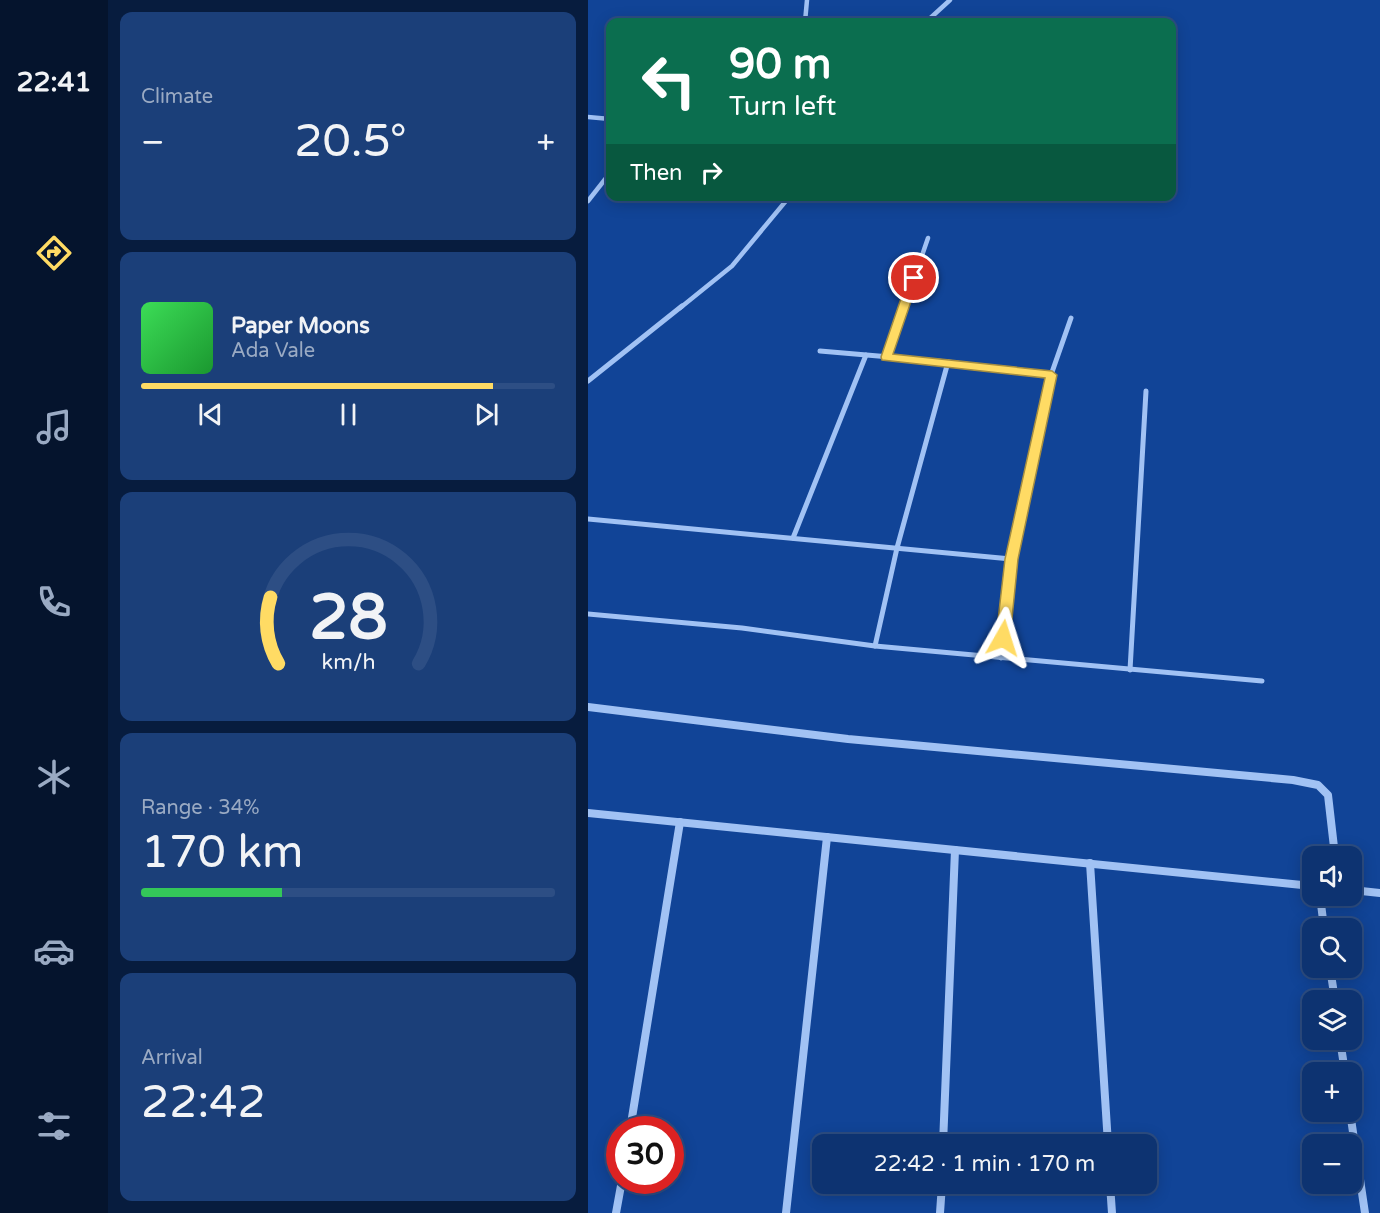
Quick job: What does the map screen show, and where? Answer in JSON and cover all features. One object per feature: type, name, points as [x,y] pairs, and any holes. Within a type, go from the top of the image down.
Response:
[{"type":"street","points":[[805,18],[807,0]]},
{"type":"street","points":[[930,18],[950,0]]},
{"type":"street","points":[[588,117],[606,119]]},
{"type":"street","points":[[588,201],[606,178]]},
{"type":"street","points":[[588,381],[732,266],[786,201]]},
{"type":"street","points":[[886,357],[927,238]]},
{"type":"street","points":[[1001,658],[1011,559],[1052,375],[1071,318]]},
{"type":"street","points":[[820,351],[948,362],[1052,375]]},
{"type":"street","points":[[793,538],[866,355]]},
{"type":"street","points":[[875,646],[897,548],[948,362]]},
{"type":"street","points":[[1130,670],[1146,391]]},
{"type":"street","points":[[588,519],[1011,559]]},
{"type":"street","points":[[588,614],[742,628],[875,646],[1262,681]]},
{"type":"street","points":[[588,707],[848,739],[1293,780],[1318,785],[1328,795],[1334,846]]},
{"type":"street","points":[[588,813],[1302,885]]},
{"type":"street","points":[[632,1116],[680,822]]},
{"type":"street","points":[[786,1213],[827,837]]},
{"type":"street","points":[[943,1134],[956,850]]},
{"type":"street","points":[[1090,863],[1107,1134]]},
{"type":"street","points":[[1362,891],[1380,893]]},
{"type":"street","points":[[1351,1122],[1365,1213]]},
{"type":"street","points":[[616,1213],[619,1194]]},
{"type":"street","points":[[940,1213],[941,1194]]},
{"type":"street","points":[[1111,1194],[1112,1213]]},
{"type":"route","points":[[914,278],[886,357],[1052,375],[1011,559],[1003,638]]}]
